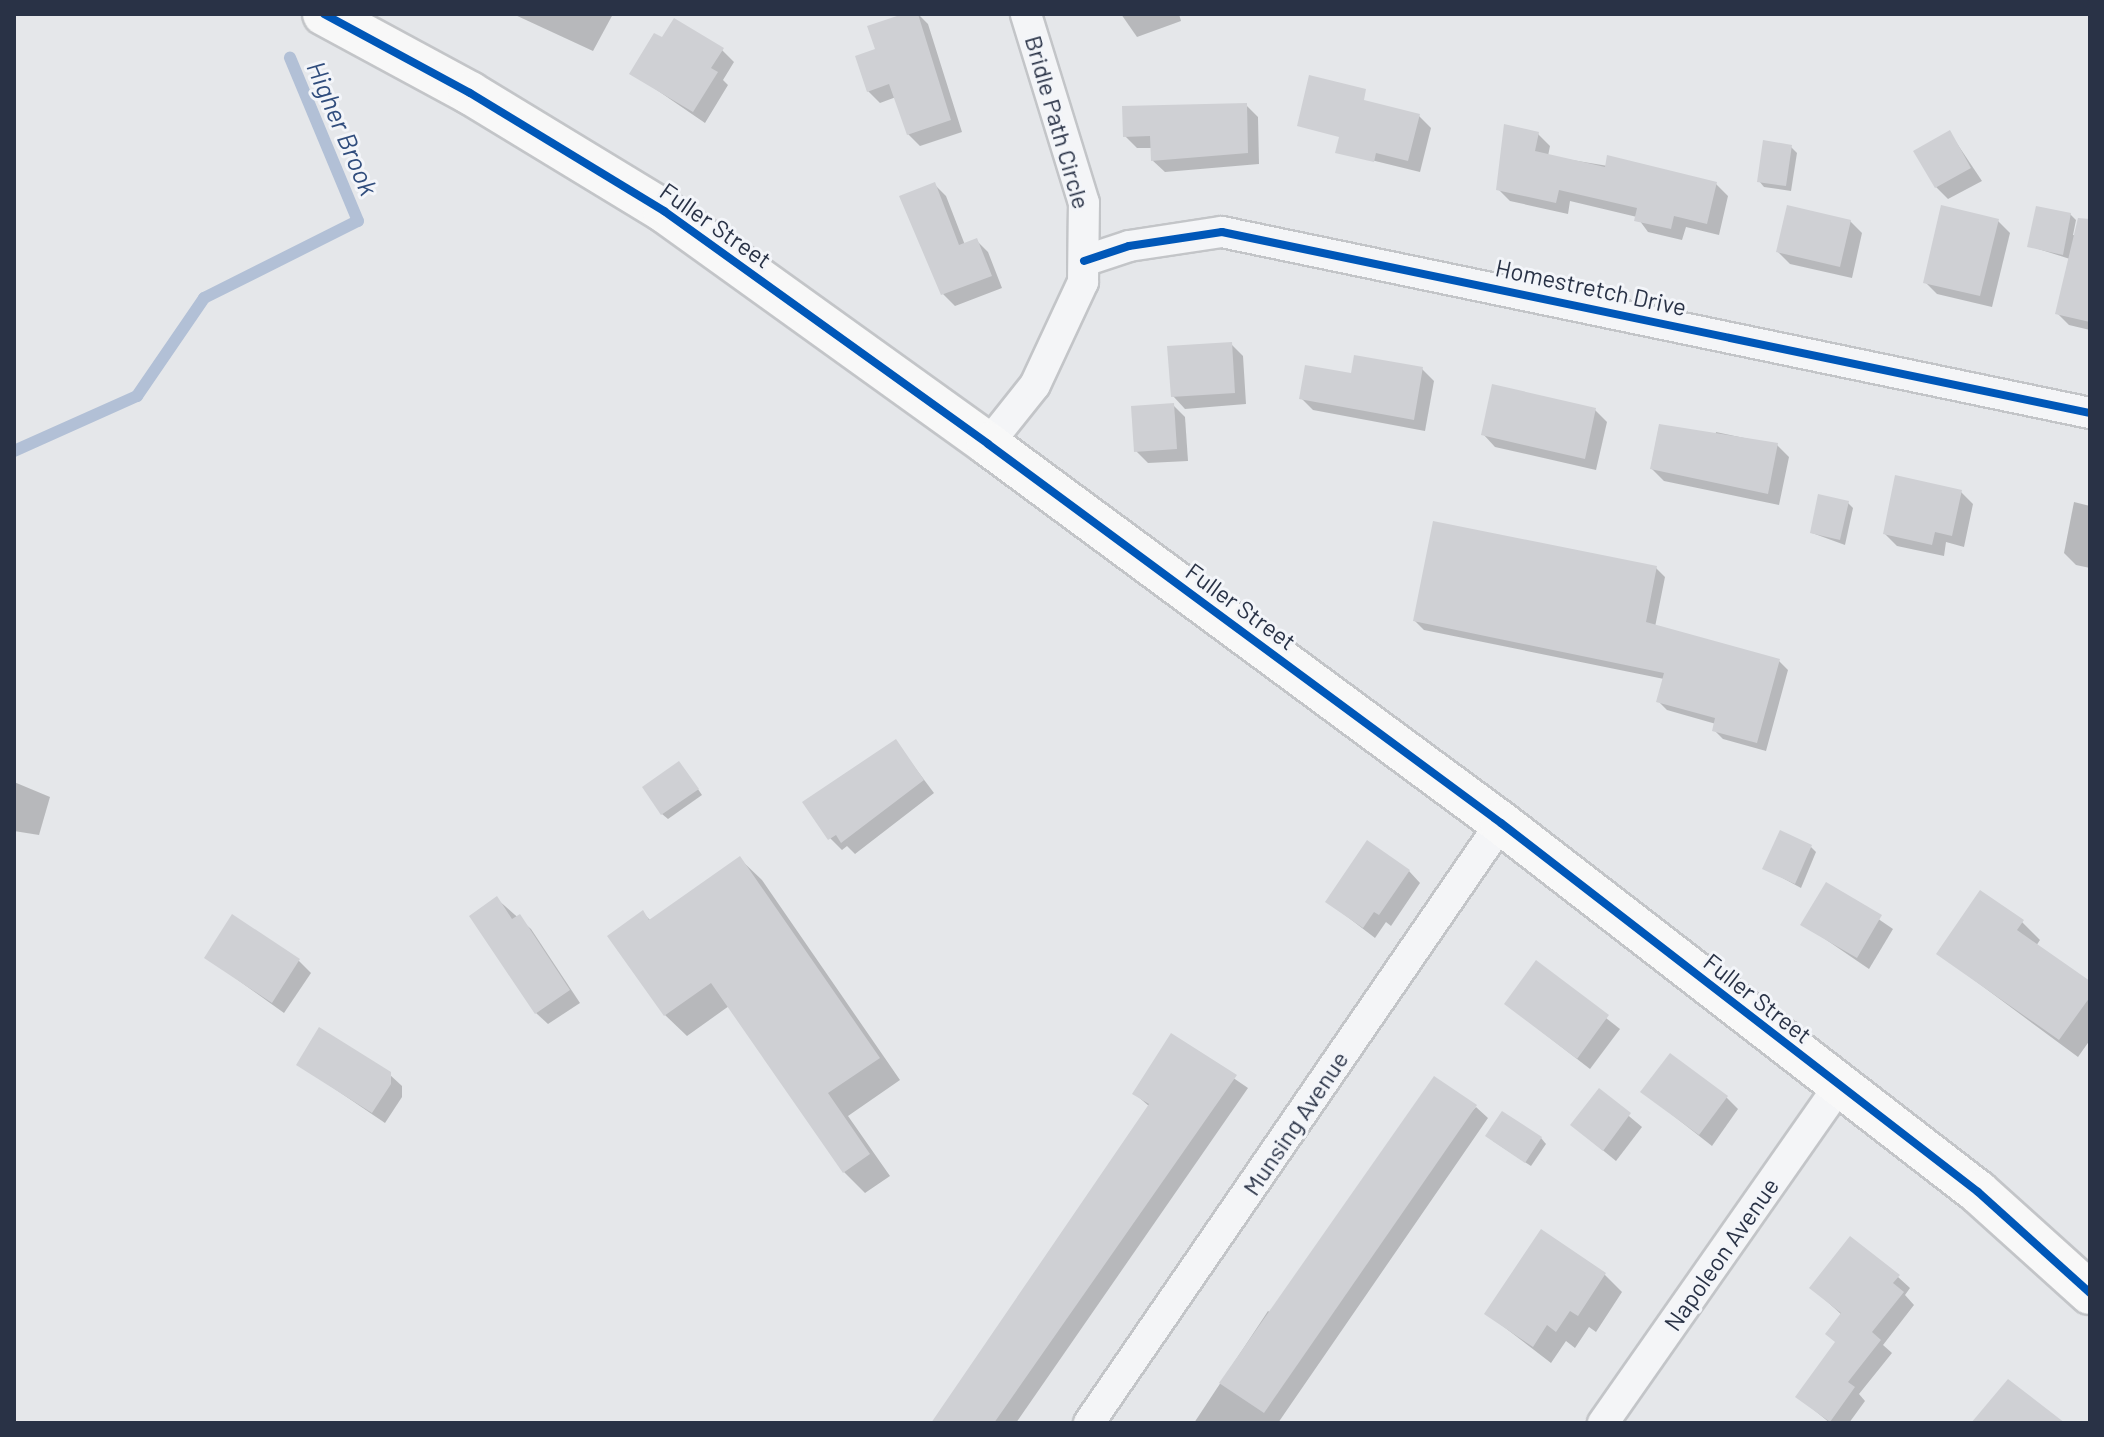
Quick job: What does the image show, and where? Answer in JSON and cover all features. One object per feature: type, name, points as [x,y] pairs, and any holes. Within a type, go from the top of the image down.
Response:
[{"type":"street","name":"Fuller Street","points":[[324,14],[470,93],[664,211],[988,444],[1501,823],[1978,1192],[2090,1293]]},
{"type":"street","name":"Bridle Path Circle","points":[[988,444],[1035,385],[1060,340],[1079,297],[1084,261],[1084,203],[1026,14]]},
{"type":"street","name":"Homestretch Drive","points":[[1084,261],[1129,246],[1222,232],[2090,413]]},
{"type":"street","name":"Munsing Avenue","points":[[1089,1423],[1501,823]]},
{"type":"street","name":"Napoleon Avenue","points":[[1603,1423],[1839,1086]]},
{"type":"building","points":[[903,14],[918,14],[951,120],[907,135],[889,84],[867,92],[855,56],[875,49],[867,26]]},
{"type":"building","points":[[674,18],[724,48],[711,68],[718,72],[693,112],[629,74],[654,33],[662,37]]},
{"type":"building","points":[[1309,75],[1366,89],[1364,100],[1420,114],[1408,161],[1376,153],[1374,162],[1335,153],[1339,137],[1297,126]]},
{"type":"building","points":[[1247,103],[1248,153],[1151,161],[1150,136],[1123,137],[1122,106]]},
{"type":"building","points":[[1504,124],[1539,132],[1535,151],[1605,167],[1607,155],[1717,182],[1707,224],[1674,216],[1671,229],[1634,221],[1637,208],[1559,190],[1556,203],[1496,190]]},
{"type":"building","points":[[1950,130],[1971,168],[1935,188],[1913,151]]},
{"type":"building","points":[[1763,140],[1792,145],[1786,186],[1757,182]]},
{"type":"building","points":[[935,182],[959,245],[977,238],[992,276],[941,295],[899,196]]},
{"type":"building","points":[[1787,205],[1851,220],[1840,267],[1776,252]]},
{"type":"building","points":[[1941,205],[1999,219],[1980,296],[1923,283]]},
{"type":"building","points":[[2036,206],[2071,213],[2063,255],[2027,247]]},
{"type":"building","points":[[2078,218],[2090,219],[2090,322],[2055,314]]},
{"type":"building","points":[[1232,342],[1235,393],[1171,397],[1167,346]]},
{"type":"building","points":[[1354,355],[1423,367],[1414,420],[1299,399],[1305,365],[1351,373]]},
{"type":"building","points":[[1492,384],[1596,408],[1585,459],[1481,435]]},
{"type":"building","points":[[1174,403],[1177,449],[1134,452],[1131,406]]},
{"type":"building","points":[[1659,424],[1778,443],[1768,494],[1650,469]]},
{"type":"building","points":[[1895,475],[1962,490],[1952,536],[1935,532],[1932,545],[1883,534]]},
{"type":"building","points":[[1818,494],[1849,501],[1840,540],[1810,533]]},
{"type":"building","points":[[1433,521],[1657,566],[1646,622],[1780,659],[1757,743],[1712,731],[1715,718],[1656,702],[1664,673],[1413,621]]},
{"type":"building","points":[[896,739],[924,780],[841,843],[836,835],[828,840],[802,802]]},
{"type":"building","points":[[679,761],[699,789],[661,815],[642,787]]},
{"type":"building","points":[[1780,830],[1812,845],[1795,884],[1762,869]]},
{"type":"building","points":[[1367,840],[1410,870],[1379,915],[1374,912],[1363,928],[1325,902]]},
{"type":"building","points":[[740,856],[880,1058],[828,1093],[870,1154],[843,1173],[711,983],[664,1016],[607,936],[643,910],[649,920]]},
{"type":"building","points":[[1826,882],[1882,915],[1857,958],[1800,925]]},
{"type":"building","points":[[1980,890],[2024,920],[2017,930],[2090,981],[2090,997],[2059,1040],[1936,954]]},
{"type":"building","points":[[497,896],[512,919],[520,914],[570,990],[535,1014],[469,916]]},
{"type":"building","points":[[232,914],[300,959],[272,1003],[204,958]]},
{"type":"building","points":[[1536,960],[1609,1015],[1577,1059],[1504,1004]]},
{"type":"building","points":[[319,1027],[391,1072],[391,1084],[372,1113],[296,1065]]},
{"type":"building","points":[[1171,1033],[1237,1075],[994,1423],[931,1423],[1149,1104],[1132,1094]]},
{"type":"building","points":[[1670,1053],[1728,1096],[1699,1135],[1640,1092]]},
{"type":"building","points":[[1434,1076],[1477,1105],[1264,1413],[1219,1383]]},
{"type":"building","points":[[1599,1088],[1631,1113],[1603,1151],[1570,1125]]},
{"type":"building","points":[[1502,1111],[1542,1137],[1525,1163],[1485,1136]]},
{"type":"building","points":[[1541,1229],[1606,1273],[1578,1316],[1570,1311],[1556,1332],[1547,1325],[1533,1347],[1484,1314]]},
{"type":"building","points":[[1850,1236],[1900,1275],[1893,1283],[1904,1292],[1872,1332],[1881,1340],[1848,1382],[1855,1387],[1830,1422],[1795,1397],[1835,1342],[1825,1334],[1841,1313],[1809,1288]]},
{"type":"building","points":[[2008,1379],[2065,1423],[1971,1423]]},
{"type":"waterway","name":"Higher Brook","points":[[14,451],[137,396],[204,298],[358,221],[290,58]]},
{"type":"cycle path","points":[[324,14],[470,93],[664,211],[988,444],[1501,823],[1978,1192],[2090,1293]]},
{"type":"cycle path","points":[[1084,261],[1129,246],[1222,232],[2090,413]]}]
